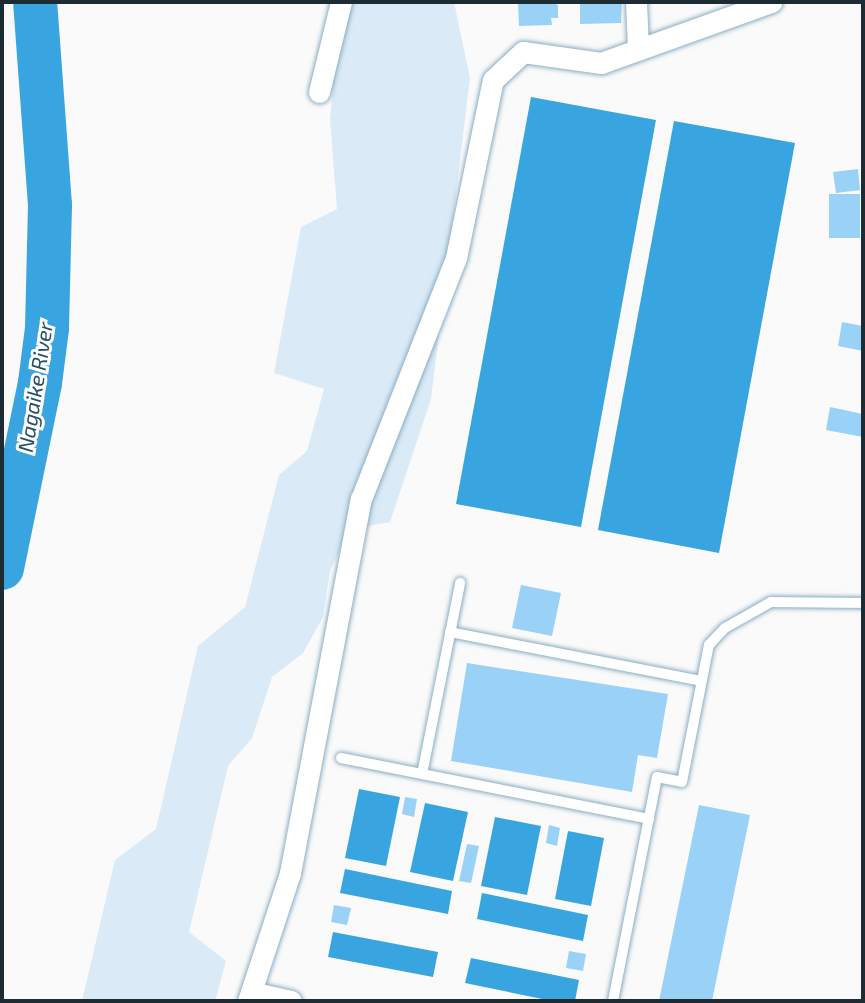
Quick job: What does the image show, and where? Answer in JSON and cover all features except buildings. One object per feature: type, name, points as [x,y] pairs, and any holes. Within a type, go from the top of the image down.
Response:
[{"type":"street","points":[[319,92],[341,2]]},
{"type":"street","points":[[636,2],[638,48]]},
{"type":"street","points":[[291,1001],[250,996],[290,873],[361,499],[456,258],[493,80],[523,52],[601,63],[771,2]]},
{"type":"lane","points":[[422,774],[460,583]]},
{"type":"lane","points":[[613,1001],[657,777],[682,782],[709,645],[725,628],[771,602],[863,603]]},
{"type":"lane","points":[[450,632],[701,681]]},
{"type":"lane","points":[[341,758],[649,819]]},
{"type":"shaded area","points":[[341,2],[454,2],[470,78],[431,399],[390,522],[350,529],[330,571],[323,617],[303,653],[272,677],[252,738],[228,766],[189,932],[226,961],[215,1001],[82,1001],[115,860],[156,829],[198,646],[245,607],[279,475],[307,451],[324,389],[274,373],[301,227],[337,209],[330,119]]},
{"type":"water","points":[[531,97],[656,120],[581,527],[456,504]]},
{"type":"water","points":[[674,121],[795,143],[719,553],[598,530]]},
{"type":"water","points":[[359,789],[400,797],[386,866],[345,858]]},
{"type":"water","points":[[425,803],[468,812],[453,881],[410,872]]},
{"type":"water","points":[[495,817],[541,826],[527,895],[481,886]]},
{"type":"water","points":[[568,831],[604,838],[591,906],[555,899]]},
{"type":"water","points":[[345,869],[452,891],[448,914],[340,893]]},
{"type":"water","points":[[482,893],[588,915],[583,941],[477,919]]},
{"type":"water","points":[[333,932],[438,952],[433,977],[328,957]]},
{"type":"water","points":[[471,958],[579,980],[575,1001],[552,1001],[465,983]]},
{"type":"waterway","name":"Nagaike River","points":[[2,568],[40,383],[47,328],[50,205],[35,2]]}]
